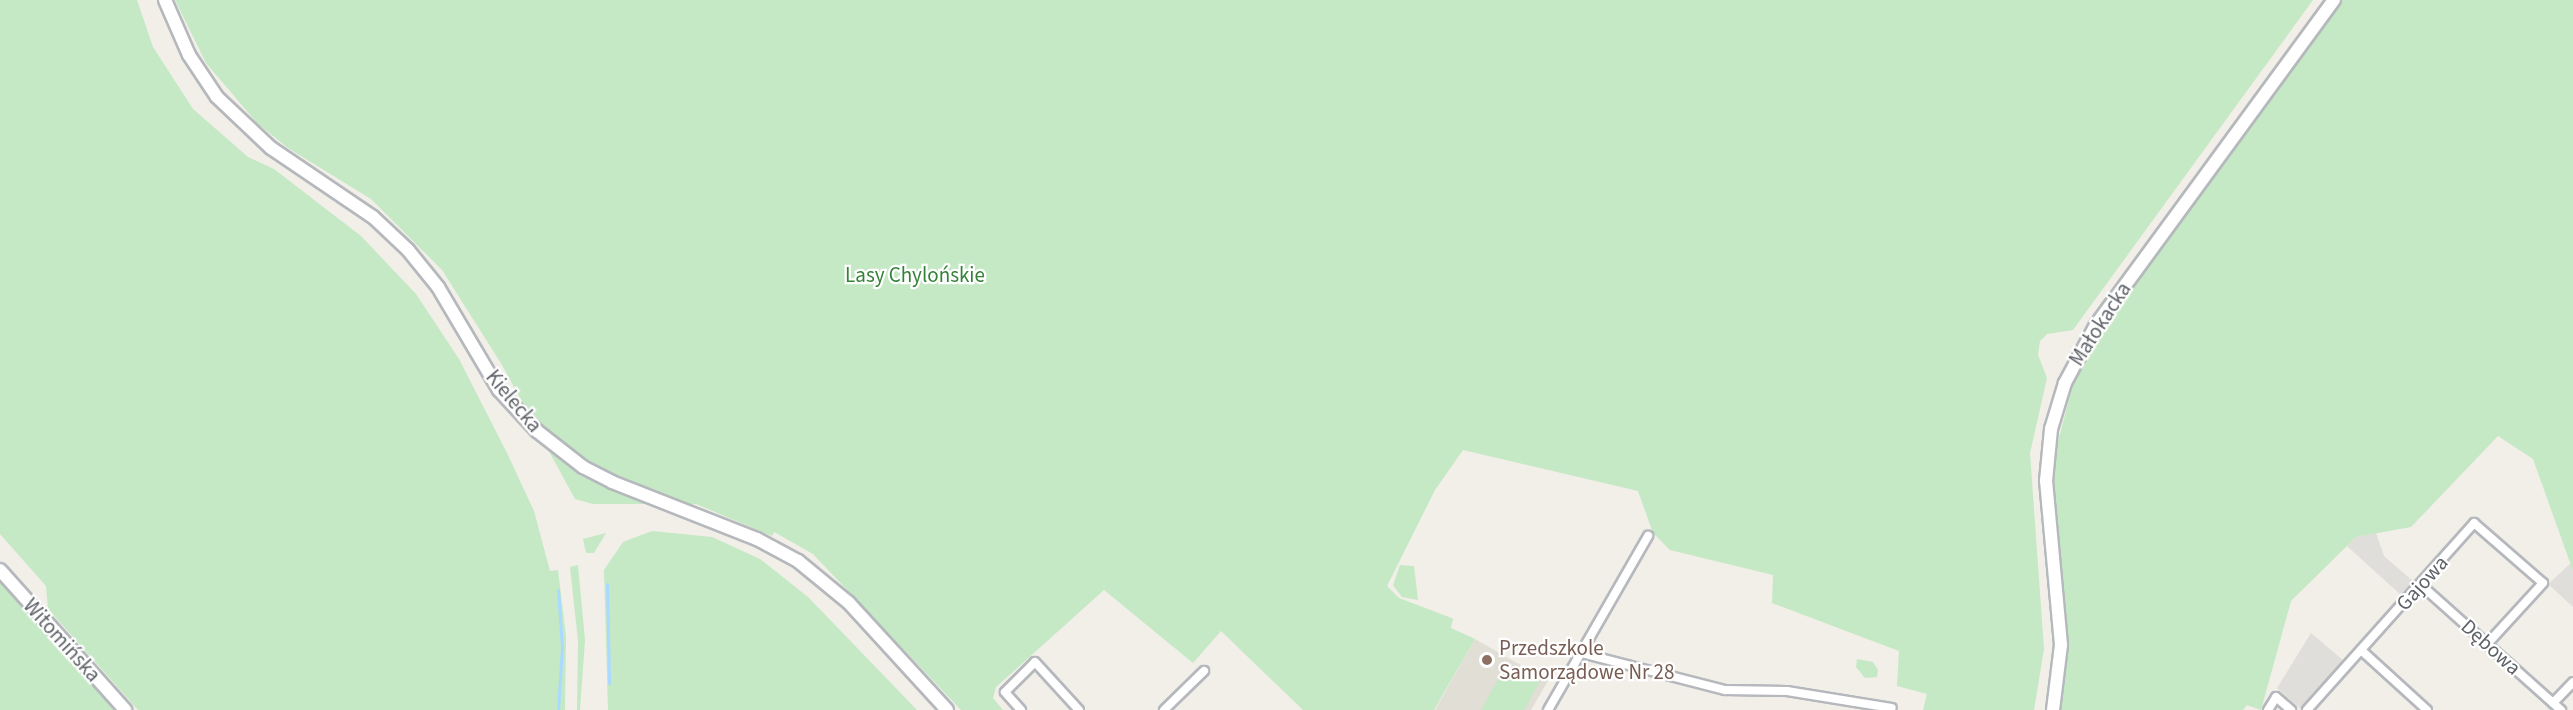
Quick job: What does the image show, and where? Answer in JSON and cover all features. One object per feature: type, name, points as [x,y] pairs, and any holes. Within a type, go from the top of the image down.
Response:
[{"type":"main road","name":"Kielecka","points":[[165,0],[189,55],[218,97],[271,148],[373,217],[408,249],[438,287],[499,390],[537,431],[568,456],[612,483],[751,536],[798,561],[836,590],[947,710]]},
{"type":"main road","name":"Małokacka","points":[[2053,710],[2061,645],[2046,481],[2051,429],[2065,383],[2101,318],[2334,0]]},
{"type":"main road","name":"Witomińska","points":[[0,570],[124,710]]},
{"type":"street","name":"Gajowa","points":[[2307,710],[2474,523],[2543,583],[2488,644]]},
{"type":"street","points":[[1548,710],[1648,536]]},
{"type":"street","name":"Dębowa","points":[[2421,585],[2561,710]]},
{"type":"street","points":[[2361,650],[2427,710]]},
{"type":"street","points":[[1581,652],[1725,690],[1787,691],[1892,708]]},
{"type":"street","points":[[1022,710],[1005,692],[1035,662],[1079,710]]},
{"type":"street","points":[[1164,710],[1203,671]]},
{"type":"street","points":[[2553,703],[2573,682]]},
{"type":"street","points":[[2268,710],[2276,698],[2291,710]]},
{"type":"shaded area","points":[[2376,533],[2384,556],[2415,583],[2403,597],[2347,546],[2356,537]]},
{"type":"shaded area","points":[[2571,563],[2573,571],[2573,607],[2548,584]]},
{"type":"shaded area","points":[[2311,633],[2344,661],[2301,709],[2277,688]]},
{"type":"shaded area","name":"Przedszkole Samorządowe Nr 28","points":[[1475,639],[1548,681],[1531,710],[1435,710]]},
{"type":"green space","points":[[0,0],[137,0],[153,47],[193,109],[248,157],[274,169],[361,236],[416,294],[459,359],[534,511],[550,571],[558,570],[566,636],[565,710],[138,710],[48,609],[46,586],[0,534]]},
{"type":"green space","name":"Lasy Chylońskie","points":[[175,0],[2313,0],[2073,330],[2047,334],[2040,341],[2038,355],[2047,378],[2030,453],[2044,649],[2034,710],[1923,710],[1927,694],[1897,686],[1899,651],[1772,603],[1773,575],[1670,550],[1653,533],[1638,491],[1463,450],[1435,490],[1387,586],[1399,598],[1453,619],[1451,628],[1475,639],[1434,710],[1303,710],[1221,631],[1193,663],[1104,590],[996,687],[993,698],[1003,710],[961,710],[813,554],[774,532],[772,536],[696,504],[593,504],[575,499],[502,365],[442,270],[371,199],[288,148],[257,123],[206,63]]},
{"type":"green space","points":[[2343,0],[2573,0],[2573,571],[2533,459],[2498,436],[2411,527],[2356,537],[2291,601],[2261,710],[2247,705],[2243,710],[2059,710],[2069,645],[2053,485],[2055,453],[2073,384],[2105,325]]},
{"type":"green space","points":[[652,531],[712,537],[760,559],[808,597],[917,710],[608,710],[604,570],[623,542]]},
{"type":"green space","points":[[606,533],[594,553],[586,553],[583,539]]},
{"type":"green space","points":[[578,565],[585,640],[580,710],[577,710],[578,641],[570,567]]},
{"type":"green space","points":[[1400,565],[1414,566],[1418,600],[1402,597],[1393,585]]},
{"type":"green space","points":[[0,581],[93,687],[114,710],[0,710]]},
{"type":"green space","points":[[1857,659],[1873,662],[1878,670],[1877,677],[1865,678],[1856,667]]},
{"type":"green space","points":[[1507,663],[1540,681],[1524,710],[1481,710]]},
{"type":"waterway","points":[[607,584],[609,683]]},
{"type":"waterway","points":[[558,590],[562,647],[558,710]]},
{"type":"place","name":"Przedszkole Samorządowe Nr 28","points":[[1487,660]]}]
